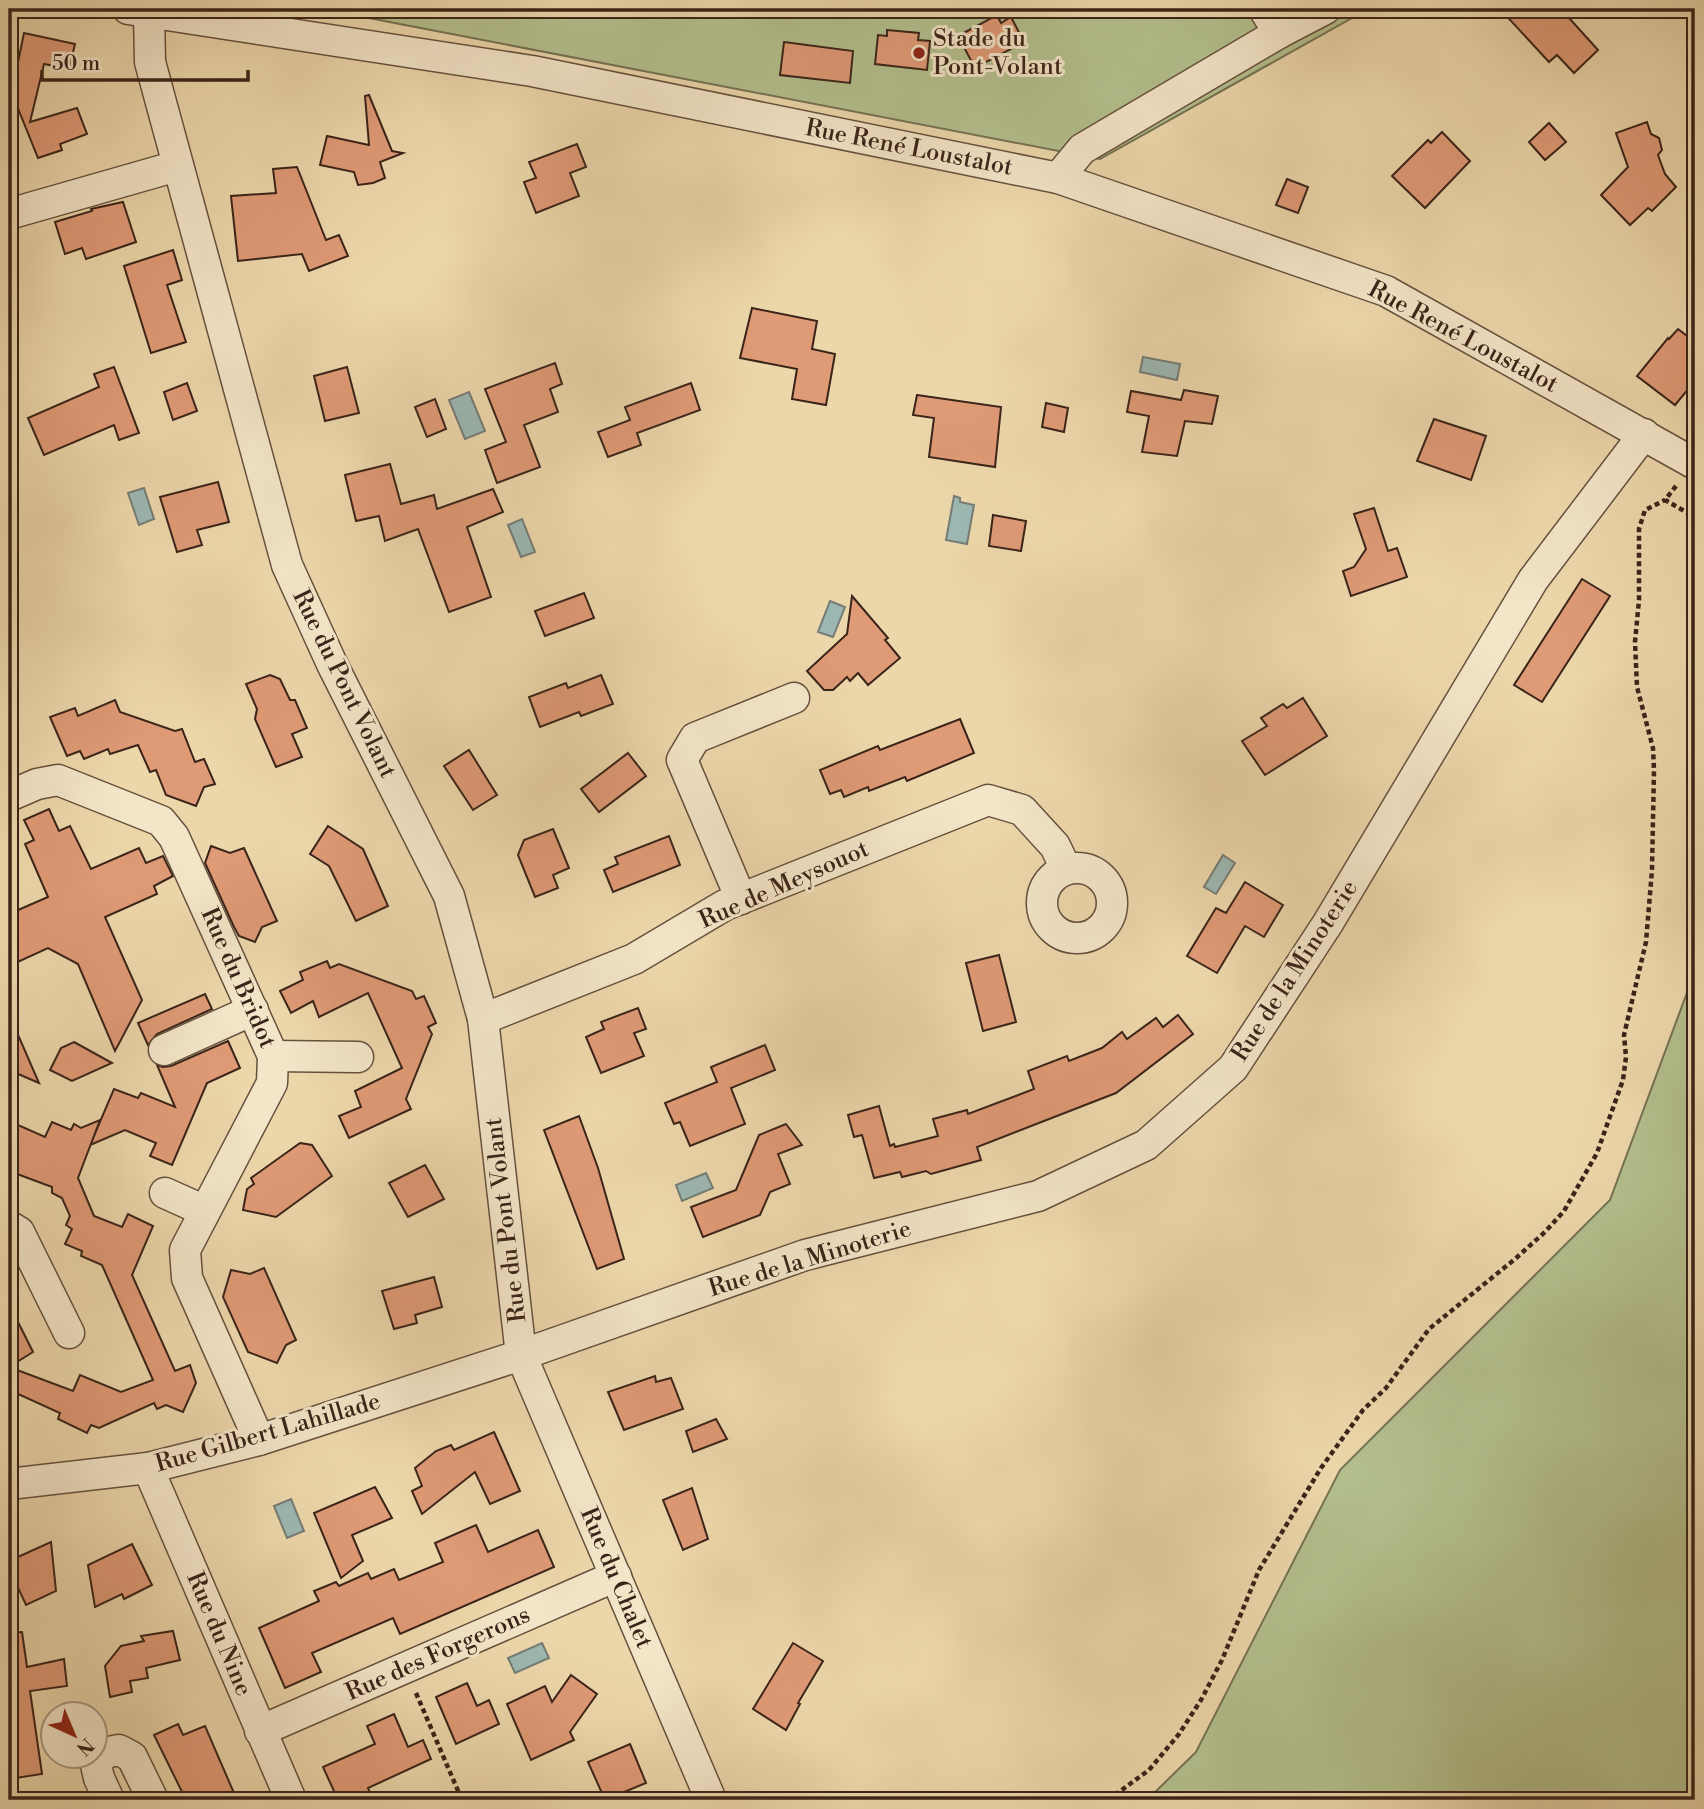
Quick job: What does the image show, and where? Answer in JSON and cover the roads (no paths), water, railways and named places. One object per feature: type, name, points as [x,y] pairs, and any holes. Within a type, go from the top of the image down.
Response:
[{"type":"street","points":[[1058,178],[1082,149],[1271,21],[1325,9]]},
{"type":"street","name":"Rue du Pont Volant","points":[[138,11],[177,166],[286,565],[332,664],[449,895],[483,1019],[521,1355]]},
{"type":"street","name":"Rue René Loustalot","points":[[138,11],[532,71],[1058,178],[1386,291],[1694,462]]},
{"type":"street","points":[[9,214],[177,166]]},
{"type":"street","name":"Rue de la Minoterie","points":[[521,1355],[806,1255],[1038,1196],[1146,1145],[1233,1068],[1328,923],[1534,580],[1644,434]]},
{"type":"street","points":[[741,899],[682,760],[695,738],[794,698]]},
{"type":"street","name":"Rue du Bridot","points":[[9,796],[37,784],[58,780],[161,821],[174,837],[273,1056],[272,1083],[185,1250],[187,1278],[259,1440]]},
{"type":"street","name":"Rue de Meysouot","points":[[483,1019],[634,960],[725,905],[988,800],[1022,810],[1055,846],[1066,869]]},
{"type":"street","points":[[164,1050],[253,1010]]},
{"type":"street","points":[[273,1056],[358,1057]]},
{"type":"street","points":[[165,1193],[205,1212]]},
{"type":"street","points":[[9,1226],[19,1232],[69,1333]]},
{"type":"street","name":"Rue Gilbert Lahillade","points":[[9,1483],[148,1468],[259,1440],[521,1355]]},
{"type":"street","name":"Rue du Chalet","points":[[521,1355],[711,1800]]},
{"type":"street","name":"Rue du Nine","points":[[148,1468],[291,1800]]},
{"type":"street","name":"Rue des Forgerons","points":[[260,1731],[616,1576]]},
{"type":"street","points":[[110,1800],[96,1765],[104,1753],[119,1750],[132,1757],[153,1800]]},
{"type":"water","points":[[1143,357],[1180,364],[1177,380],[1140,372]]},
{"type":"water","points":[[469,392],[485,431],[465,439],[449,400]]},
{"type":"water","points":[[144,488],[154,519],[139,525],[128,493]]},
{"type":"water","points":[[954,496],[960,498],[960,502],[974,505],[967,544],[946,540]]},
{"type":"water","points":[[522,519],[535,552],[521,557],[508,525]]},
{"type":"water","points":[[830,601],[845,607],[833,637],[818,632]]},
{"type":"water","points":[[1223,855],[1235,863],[1216,894],[1204,887]]},
{"type":"water","points":[[706,1173],[713,1188],[682,1201],[676,1185]]},
{"type":"water","points":[[291,1499],[304,1531],[287,1538],[274,1506]]},
{"type":"water","points":[[542,1643],[549,1658],[515,1673],[508,1658]]},
{"type":"place","name":"Stade du Pont-Volant","points":[[919,53]]}]
